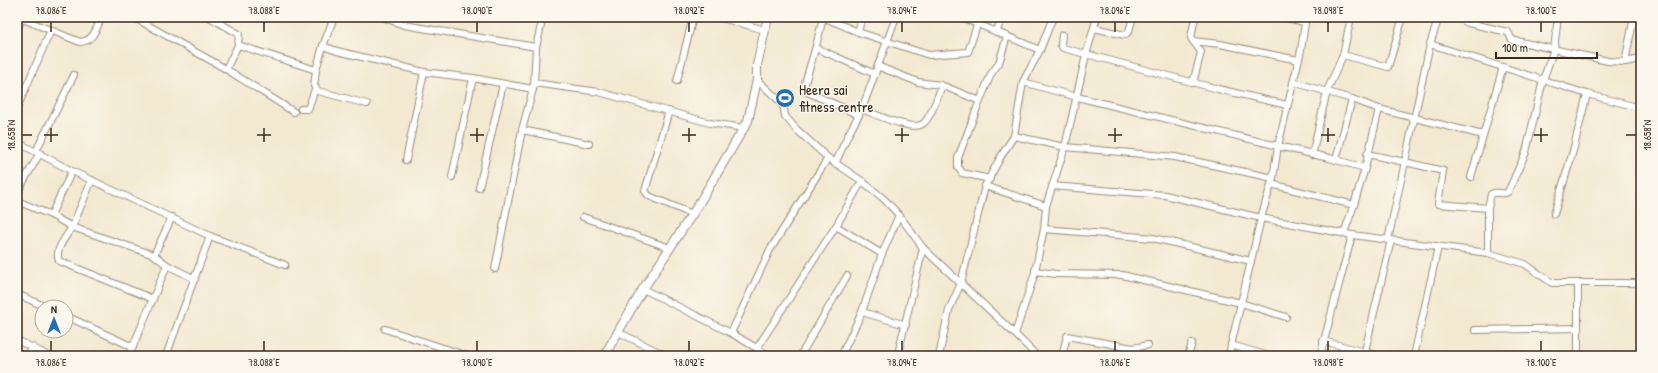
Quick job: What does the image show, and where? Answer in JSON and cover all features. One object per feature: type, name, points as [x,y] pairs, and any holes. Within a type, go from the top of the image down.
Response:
[{"type":"street","points":[[17,29],[21,18],[80,42],[91,38],[102,17]]},
{"type":"street","points":[[133,17],[226,69],[294,112]]},
{"type":"street","points":[[210,17],[239,34],[238,45],[226,69]]},
{"type":"street","points":[[301,109],[308,109],[315,89],[316,70],[334,17]]},
{"type":"street","points":[[382,17],[404,25],[536,47]]},
{"type":"street","points":[[495,269],[522,130],[533,86],[536,47],[543,17]]},
{"type":"street","points":[[677,81],[693,17]]},
{"type":"street","points":[[718,17],[765,30]]},
{"type":"street","points":[[604,356],[643,289],[692,214],[748,121],[757,80],[757,66],[768,17]]},
{"type":"street","points":[[859,115],[803,90],[816,48],[823,17],[858,32],[929,55],[967,52],[977,25]]},
{"type":"street","points":[[858,32],[862,17]]},
{"type":"street","points":[[835,164],[862,109],[896,17]]},
{"type":"street","points":[[961,17],[977,25],[1040,50]]},
{"type":"street","points":[[996,32],[1003,17]]},
{"type":"street","points":[[939,356],[949,310],[961,283],[985,186],[1014,136],[1023,82],[1040,50],[1053,17]]},
{"type":"street","points":[[1015,334],[1035,271],[1044,229],[1046,206],[1065,147],[1086,54],[1097,17]]},
{"type":"street","points":[[1094,28],[1125,35],[1129,31],[1133,17]]},
{"type":"street","points":[[1193,83],[1201,52],[1193,41],[1191,34],[1195,17]]},
{"type":"street","points":[[1229,356],[1240,303],[1252,261],[1261,218],[1272,181],[1287,105],[1301,50],[1305,19],[1283,17]]},
{"type":"street","points":[[1312,155],[1328,91],[1343,55],[1351,17]]},
{"type":"street","points":[[1343,55],[1388,67],[1403,17]]},
{"type":"street","points":[[1365,351],[1389,240],[1413,117],[1430,44],[1439,17]]},
{"type":"street","points":[[1457,17],[1508,32],[1512,40],[1608,61],[1625,62],[1641,59]]},
{"type":"street","points":[[1488,253],[1488,208],[1491,194],[1495,192],[1504,194],[1508,192],[1526,152],[1543,80],[1554,49],[1558,17]]},
{"type":"street","points":[[1625,62],[1634,17]]},
{"type":"street","points":[[17,108],[50,30]]},
{"type":"street","points":[[1062,35],[1061,45],[1063,48],[1193,83],[1287,105]]},
{"type":"street","points":[[990,179],[962,173],[958,167],[958,158],[980,101],[992,74],[999,63],[1007,36]]},
{"type":"street","points":[[1193,41],[1220,44],[1298,60]]},
{"type":"street","points":[[1430,44],[1587,94],[1641,108]]},
{"type":"street","points":[[238,45],[316,70]]},
{"type":"street","points":[[323,46],[337,51],[424,72],[473,78],[503,84],[600,92],[710,123],[744,128]]},
{"type":"street","points":[[816,48],[875,74]]},
{"type":"street","points":[[877,66],[918,82],[942,86],[980,101]]},
{"type":"street","points":[[1471,177],[1503,67]]},
{"type":"street","points":[[406,160],[424,72]]},
{"type":"street","points":[[17,193],[74,75]]},
{"type":"street","points":[[452,177],[473,78]]},
{"type":"street","points":[[757,80],[783,104],[785,116],[796,129],[835,164],[862,181],[899,215],[923,248],[1037,356]]},
{"type":"street","points":[[1023,82],[1077,97],[1365,168]]},
{"type":"street","points":[[1293,82],[1328,91],[1379,109],[1483,135]]},
{"type":"street","points":[[479,188],[503,84]]},
{"type":"street","points":[[862,109],[907,126],[918,126],[924,123],[929,116],[942,86]]},
{"type":"street","points":[[315,89],[367,104]]},
{"type":"street","points":[[1554,214],[1573,151],[1587,94]]},
{"type":"street","points":[[1336,160],[1352,99]]},
{"type":"street","points":[[1344,233],[1365,168],[1367,154],[1379,109]]},
{"type":"street","points":[[669,111],[646,191],[649,196],[692,214]]},
{"type":"street","points":[[522,130],[589,144]]},
{"type":"street","points":[[1014,136],[1065,147],[1175,157],[1272,181],[1354,205]]},
{"type":"street","points":[[17,142],[72,171],[210,236],[285,265]]},
{"type":"street","points":[[1367,154],[1443,171],[1438,204],[1488,208]]},
{"type":"street","points":[[731,334],[770,250],[828,158]]},
{"type":"street","points":[[51,215],[72,171]]},
{"type":"street","points":[[92,180],[72,227],[59,249],[57,256],[59,261],[153,299]]},
{"type":"street","points":[[757,348],[836,226],[862,181]]},
{"type":"street","points":[[985,186],[1046,206]]},
{"type":"street","points":[[1052,186],[1165,195],[1261,218],[1352,235],[1488,253],[1525,264],[1552,283],[1641,283]]},
{"type":"street","points":[[17,201],[51,215],[72,227],[154,255],[167,265],[195,279]]},
{"type":"street","points":[[841,356],[862,312],[882,254],[899,215]]},
{"type":"street","points":[[154,255],[172,217]]},
{"type":"street","points":[[583,217],[670,248]]},
{"type":"street","points":[[836,226],[882,254]]},
{"type":"street","points":[[1044,229],[1153,238],[1252,261]]},
{"type":"street","points":[[1320,356],[1352,235]]},
{"type":"street","points":[[166,356],[210,236]]},
{"type":"street","points":[[1414,356],[1438,247]]},
{"type":"street","points":[[898,354],[923,248]]},
{"type":"street","points":[[129,356],[167,265]]},
{"type":"street","points":[[1035,271],[1056,274],[1122,275],[1240,303],[1286,317]]},
{"type":"street","points":[[800,356],[847,276]]},
{"type":"street","points":[[1578,283],[1578,356]]},
{"type":"street","points":[[643,289],[731,334],[770,356]]},
{"type":"street","points":[[17,294],[34,302]]},
{"type":"street","points":[[862,312],[906,324]]},
{"type":"street","points":[[74,320],[133,347]]},
{"type":"street","points":[[1475,330],[1578,328]]},
{"type":"street","points":[[385,329],[468,356]]},
{"type":"street","points":[[618,332],[658,354],[667,356]]},
{"type":"street","points":[[1062,356],[1067,336],[1133,348],[1148,345]]},
{"type":"street","points":[[17,340],[49,356]]},
{"type":"street","points":[[1323,341],[1380,356]]},
{"type":"street","points":[[1188,356],[1192,343]]},
{"type":"street","points":[[1231,345],[1269,356]]},
{"type":"street","points":[[27,356],[33,347]]},
{"type":"street","points":[[1132,356],[1133,348]]},
{"type":"place","name":"Heera sai fitness centre","points":[[785,98]]}]
